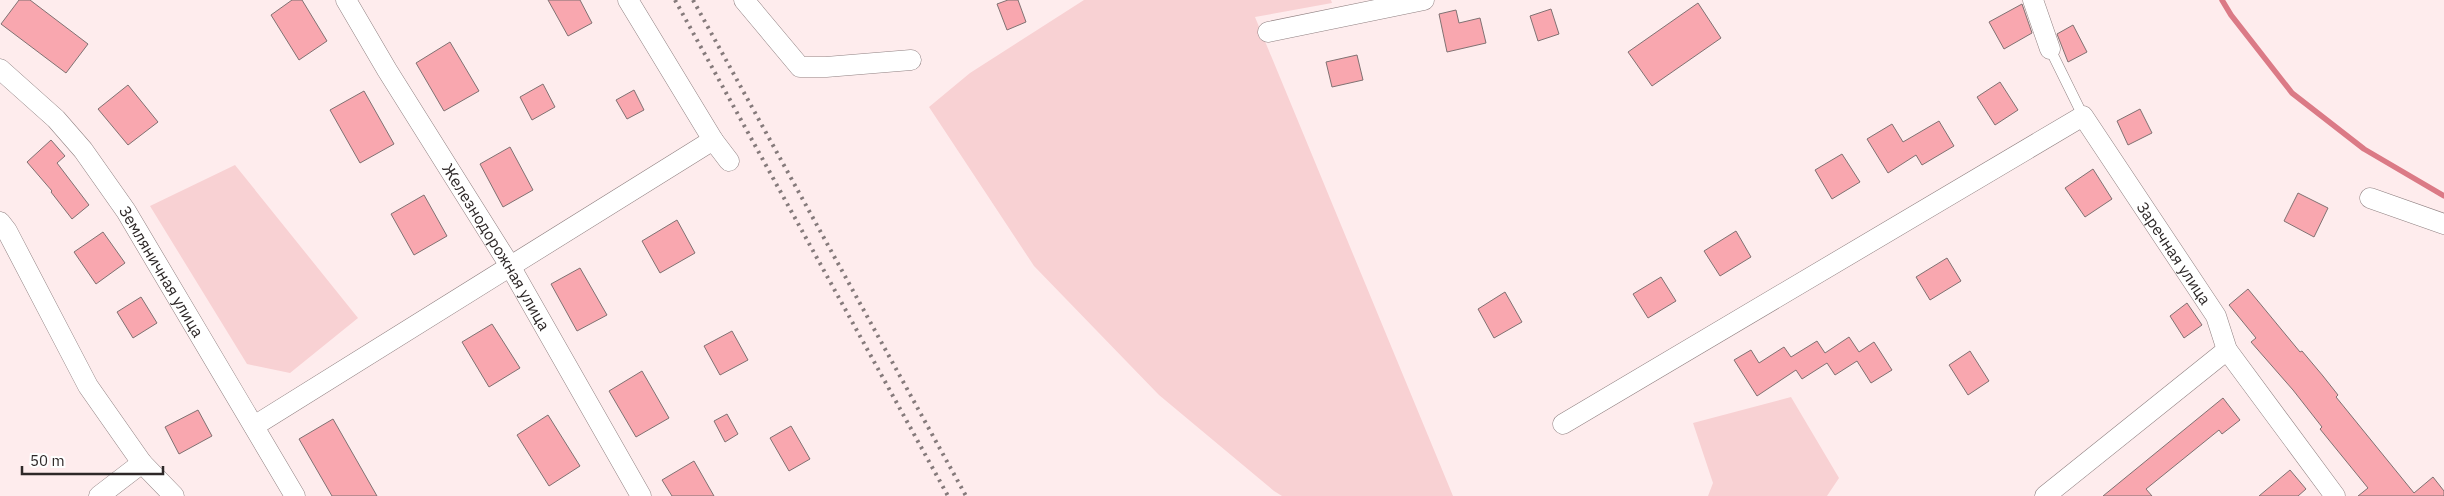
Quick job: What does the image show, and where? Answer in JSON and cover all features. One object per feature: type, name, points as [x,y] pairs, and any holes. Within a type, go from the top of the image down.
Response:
[{"type":"street","name":"Железнодорожная улица","points":[[346,0],[387,70],[510,266],[641,496]]},
{"type":"street","points":[[628,0],[713,140],[729,161]]},
{"type":"street","points":[[744,0],[800,66],[826,67],[911,60]]},
{"type":"street","points":[[1268,32],[1424,0]]},
{"type":"street","name":"Заречная улица","points":[[2033,0],[2050,49]]},
{"type":"street","name":"Земляничная улица","points":[[0,69],[56,119],[83,150],[126,211],[294,496]]},
{"type":"street","points":[[1563,424],[2083,116]]},
{"type":"street","name":"Заречная улица","points":[[2083,116],[2216,316],[2227,350],[2333,495]]},
{"type":"street","points":[[254,426],[713,140]]},
{"type":"street","points":[[2370,198],[2444,224]]},
{"type":"street","points":[[2,230],[88,386],[142,462],[174,496]]},
{"type":"street","points":[[2045,496],[2227,350]]},
{"type":"street","points":[[99,496],[142,462]]},
{"type":"lane","name":"Заречная улица","points":[[2050,49],[2083,116]]},
{"type":"shaded area","points":[[1084,0],[1331,0],[1332,3],[1255,17],[1453,496],[1282,496],[1159,395],[1034,266],[929,107],[970,73]]},
{"type":"shaded area","points":[[235,165],[358,318],[290,373],[247,364],[150,206]]},
{"type":"shaded area","points":[[1791,397],[1839,478],[1827,496],[1708,496],[1713,483],[1693,423]]},
{"type":"building","points":[[19,0],[30,0],[88,44],[66,73],[1,24]]},
{"type":"building","points":[[292,0],[302,0],[327,41],[299,60],[271,15]]},
{"type":"building","points":[[548,0],[580,0],[592,23],[568,36]]},
{"type":"building","points":[[1008,0],[1018,0],[1026,22],[1007,30],[997,4]]},
{"type":"building","points":[[1698,3],[1721,38],[1652,86],[1628,52]]},
{"type":"building","points":[[2022,4],[2032,33],[2004,49],[1989,22]]},
{"type":"building","points":[[1551,9],[1559,34],[1538,41],[1530,16]]},
{"type":"building","points":[[1456,10],[1459,23],[1480,18],[1486,43],[1447,52],[1439,14]]},
{"type":"building","points":[[2073,25],[2087,52],[2068,62],[2057,34]]},
{"type":"building","points":[[450,42],[479,91],[444,111],[416,63]]},
{"type":"building","points":[[1357,55],[1363,80],[1332,87],[1326,62]]},
{"type":"building","points":[[2000,82],[2018,110],[1995,125],[1977,97]]},
{"type":"building","points":[[543,84],[555,107],[532,120],[520,97]]},
{"type":"building","points":[[128,85],[158,122],[128,145],[98,109]]},
{"type":"building","points":[[634,90],[644,110],[627,119],[616,100]]},
{"type":"building","points":[[364,91],[394,144],[360,163],[330,110]]},
{"type":"building","points":[[2140,109],[2152,133],[2128,145],[2117,121]]},
{"type":"building","points":[[1939,121],[1954,146],[1922,165],[1916,155],[1888,173],[1867,139],[1892,124],[1903,142]]},
{"type":"building","points":[[51,140],[65,156],[57,163],[89,205],[72,219],[52,191],[27,162]]},
{"type":"building","points":[[510,147],[533,190],[503,207],[480,164]]},
{"type":"building","points":[[1842,154],[1860,182],[1832,199],[1815,170]]},
{"type":"building","points":[[2093,169],[2112,199],[2085,217],[2065,188]]},
{"type":"building","points":[[2298,193],[2328,208],[2314,237],[2284,221]]},
{"type":"building","points":[[424,195],[447,236],[414,255],[391,214]]},
{"type":"building","points":[[677,220],[695,253],[660,273],[642,241]]},
{"type":"building","points":[[1736,231],[1751,257],[1720,276],[1704,251]]},
{"type":"building","points":[[103,232],[125,263],[96,284],[74,252]]},
{"type":"building","points":[[1947,258],[1961,281],[1930,300],[1916,277]]},
{"type":"building","points":[[580,268],[607,315],[577,331],[551,284]]},
{"type":"building","points":[[1661,277],[1676,301],[1648,318],[1633,294]]},
{"type":"building","points":[[2248,289],[2300,352],[2302,351],[2323,376],[2338,395],[2336,397],[2414,493],[2433,477],[2444,491],[2444,496],[2358,496],[2368,488],[2320,429],[2322,427],[2293,390],[2251,342],[2256,338],[2229,305]]},
{"type":"building","points":[[1505,292],[1522,322],[1494,338],[1478,309]]},
{"type":"building","points":[[141,297],[157,323],[133,338],[117,312]]},
{"type":"building","points":[[2187,303],[2202,325],[2184,338],[2170,316]]},
{"type":"building","points":[[492,324],[520,368],[489,387],[462,342]]},
{"type":"building","points":[[732,331],[748,360],[720,375],[704,346]]},
{"type":"building","points":[[1849,337],[1859,352],[1874,342],[1892,370],[1871,383],[1857,361],[1835,375],[1827,363],[1802,379],[1796,370],[1757,396],[1734,360],[1751,350],[1759,363],[1784,347],[1791,357],[1817,341],[1825,353]]},
{"type":"building","points":[[1970,351],[1989,381],[1968,395],[1949,365]]},
{"type":"building","points":[[642,371],[669,418],[636,437],[609,391]]},
{"type":"building","points":[[2223,398],[2240,420],[2222,434],[2219,430],[2146,489],[2152,496],[2103,496]]},
{"type":"building","points":[[198,410],[212,436],[179,454],[165,427]]},
{"type":"building","points":[[727,414],[738,434],[725,442],[714,421]]},
{"type":"building","points":[[548,415],[580,466],[549,486],[517,435]]},
{"type":"building","points":[[333,419],[377,496],[332,496],[299,439]]},
{"type":"building","points":[[791,426],[810,459],[789,471],[770,438]]},
{"type":"building","points":[[694,461],[714,496],[672,496],[662,480]]},
{"type":"building","points":[[2290,470],[2306,489],[2298,496],[2259,496]]},
{"type":"waterway","points":[[2222,0],[2231,15],[2292,93],[2364,149],[2444,196]]},
{"type":"railway","points":[[675,0],[948,496]]},
{"type":"railway","points":[[693,0],[966,496]]}]
